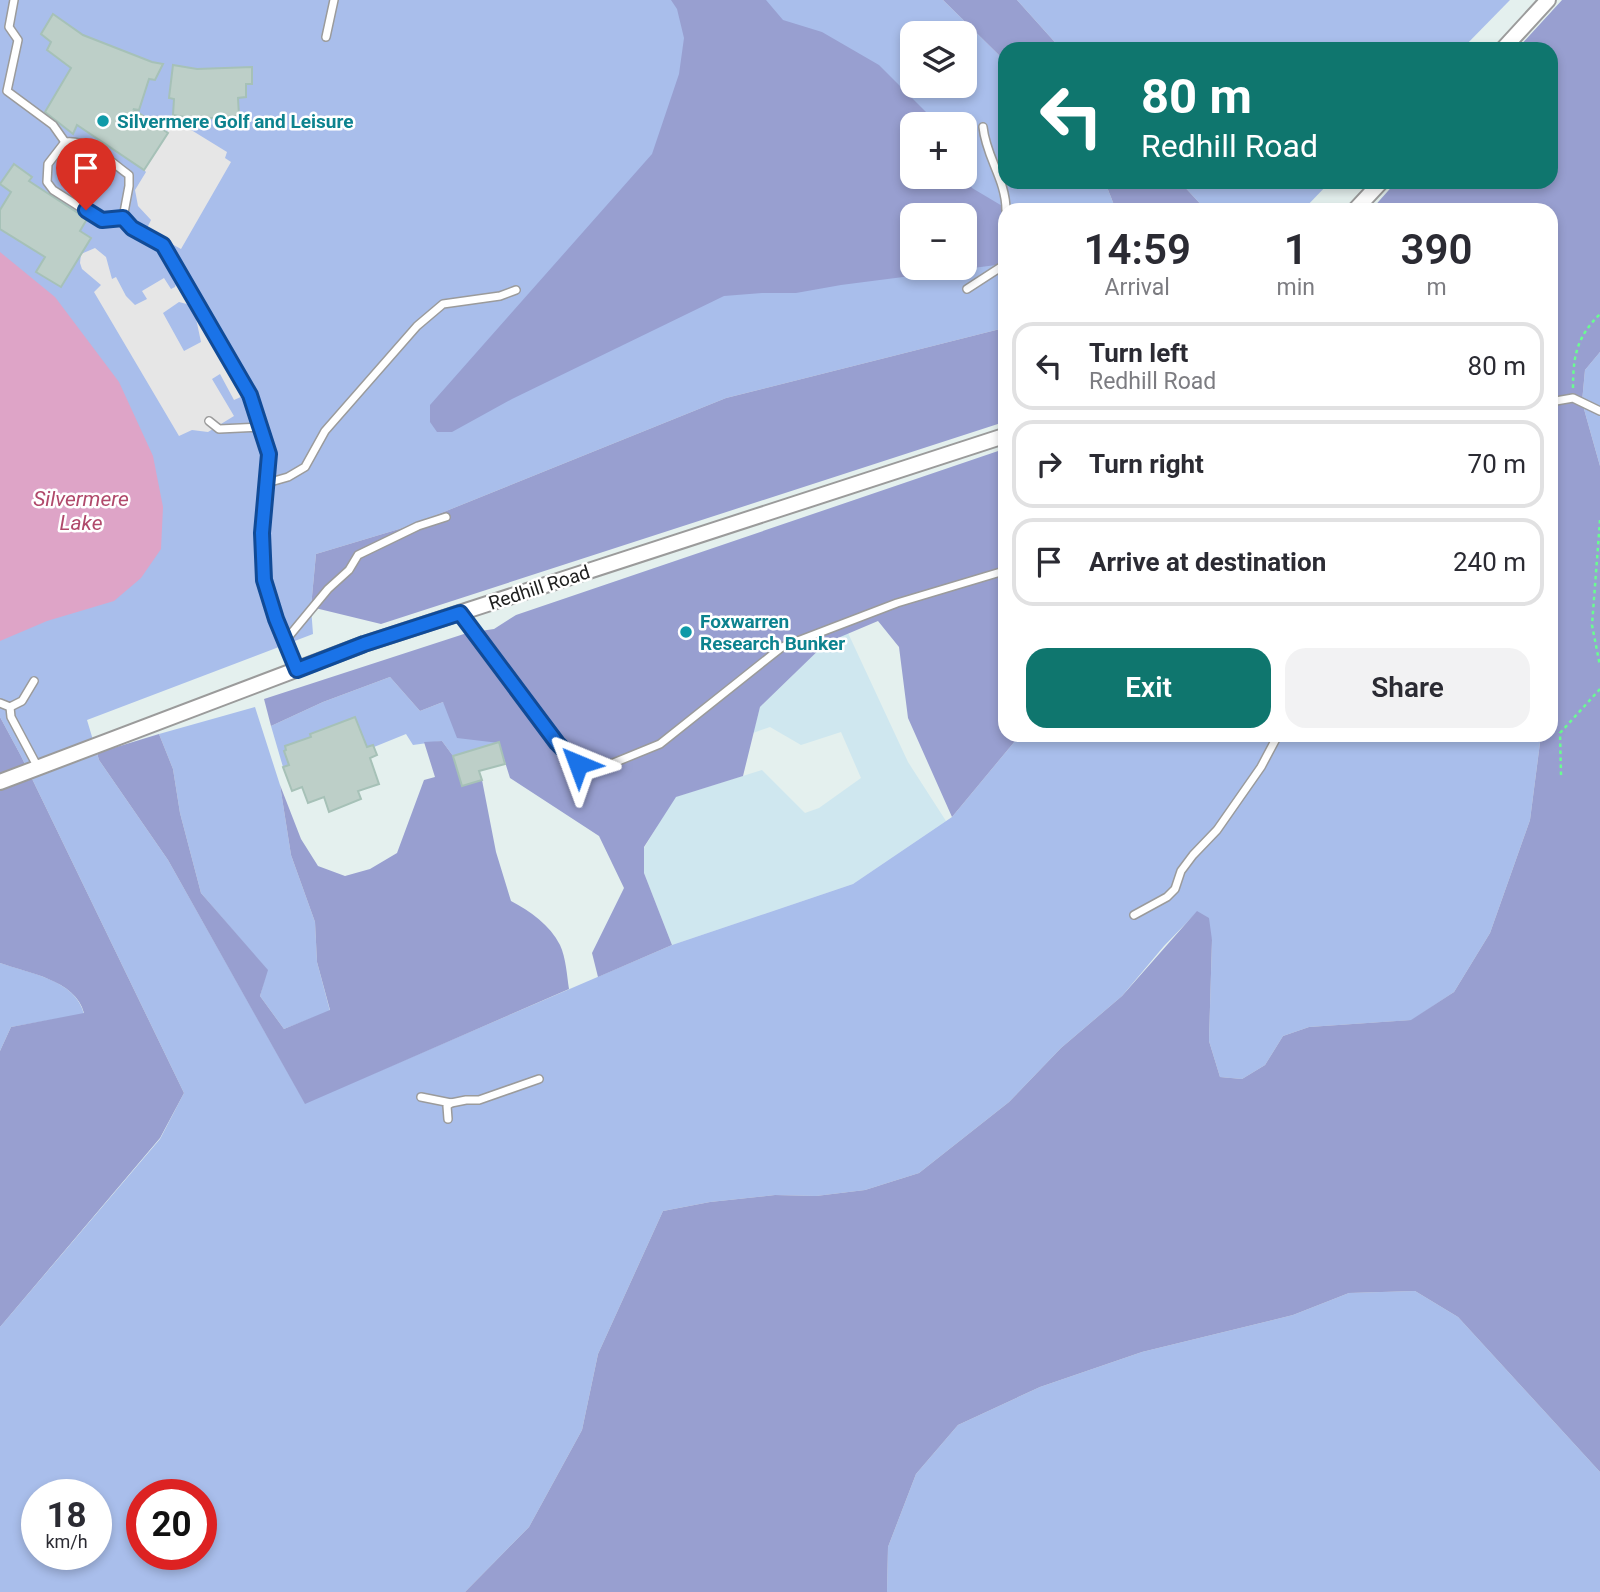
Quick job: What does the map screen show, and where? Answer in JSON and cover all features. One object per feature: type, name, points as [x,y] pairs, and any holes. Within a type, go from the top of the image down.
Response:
[{"type":"street","points":[[1509,42],[1548,0]]},
{"type":"street","points":[[1362,203],[1374,189]]},
{"type":"street","name":"Redhill Road","points":[[0,782],[364,644],[998,438]]},
{"type":"lane","points":[[14,0],[9,27],[18,40],[8,91],[53,125],[65,142]]},
{"type":"lane","points":[[327,37],[334,0]]},
{"type":"lane","points":[[982,127],[984,141],[998,175]]},
{"type":"lane","points":[[65,142],[86,144],[128,174],[129,186],[123,218],[102,220],[53,190],[47,182],[48,164],[65,142]]},
{"type":"lane","points":[[123,218],[132,228],[163,245],[250,395],[269,454],[262,533],[264,580],[297,670]]},
{"type":"lane","points":[[967,289],[998,269]]},
{"type":"lane","points":[[267,483],[288,477],[306,467],[325,431],[417,326],[443,304],[500,296],[516,290]]},
{"type":"lane","points":[[1558,401],[1573,398],[1600,411]]},
{"type":"lane","points":[[209,421],[219,429],[260,427]]},
{"type":"lane","points":[[285,641],[328,589],[349,570],[358,555],[418,526],[446,517]]},
{"type":"lane","points":[[460,613],[557,743],[578,764],[611,764],[660,744],[782,647],[897,603],[998,573]]},
{"type":"lane","points":[[10,708],[22,701],[34,681]]},
{"type":"lane","points":[[0,703],[10,708]]},
{"type":"lane","points":[[10,708],[11,717],[36,762]]},
{"type":"lane","points":[[1134,915],[1175,890],[1187,863],[1217,830],[1274,742]]},
{"type":"lane","points":[[421,1097],[451,1102],[479,1100],[539,1079]]},
{"type":"lane","points":[[448,1119],[447,1106],[451,1102]]},
{"type":"path","points":[[1573,398],[1573,360],[1584,330],[1600,314]]},
{"type":"path","points":[[1600,520],[1592,625],[1600,666]]},
{"type":"path","points":[[1561,775],[1560,733],[1600,689]]},
{"type":"shaded area","points":[[0,0],[943,0],[964,21],[900,21],[900,98],[977,98],[977,33],[998,54],[998,189],[1108,189],[1113,203],[998,203],[998,330],[726,398],[409,526],[316,554],[311,607],[313,634],[87,720],[99,760],[168,860],[305,1103],[672,945],[853,884],[952,817],[1014,742],[1540,742],[1530,820],[1490,933],[1454,992],[1412,1020],[1309,1027],[1283,1036],[1265,1065],[1242,1079],[1220,1077],[1209,1041],[1212,940],[1197,912],[1122,996],[1061,1048],[1009,1102],[919,1173],[865,1190],[816,1196],[775,1195],[710,1202],[663,1211],[598,1354],[582,1430],[529,1527],[465,1592],[0,1592],[0,1327],[160,1139],[184,1093],[0,717]]},
{"type":"shaded area","points":[[671,0],[766,0],[783,20],[822,32],[879,65],[900,86],[900,98],[912,98],[926,112],[900,112],[900,189],[974,189],[998,203],[998,265],[977,267],[977,203],[900,203],[900,277],[796,293],[724,296],[512,399],[452,432],[437,432],[430,422],[430,405],[652,154],[679,74],[684,38],[677,9]]},
{"type":"shaded area","points":[[943,0],[1017,0],[1055,42],[998,42],[998,54],[977,33],[977,21],[964,21]]},
{"type":"shaded area","points":[[1017,0],[1510,0],[1469,42],[1055,42]]},
{"type":"shaded area","points":[[1562,0],[1600,0],[1600,352],[1585,370],[1582,402],[1600,466],[1600,1472],[1458,1317],[1415,1291],[1349,1293],[1293,1315],[1142,1352],[1040,1387],[958,1425],[916,1474],[888,1547],[887,1592],[465,1592],[529,1527],[582,1430],[598,1354],[663,1211],[710,1202],[775,1195],[816,1196],[865,1190],[919,1173],[1009,1102],[1061,1048],[1122,996],[1197,911],[1209,918],[1212,940],[1209,1041],[1220,1077],[1242,1079],[1265,1065],[1283,1036],[1309,1027],[1411,1020],[1454,992],[1490,933],[1530,820],[1540,742],[1558,742],[1558,203],[1377,203],[1390,189],[1558,189],[1558,42],[1523,42]]},
{"type":"shaded area","points":[[171,125],[188,128],[227,152],[225,158],[231,162],[181,249],[146,230],[151,220],[138,206],[135,190]]},
{"type":"shaded area","points":[[1108,189],[1186,189],[1200,203],[1113,203]]},
{"type":"shaded area","points":[[1186,189],[1323,189],[1310,203],[1200,203]]},
{"type":"shaded area","points":[[95,248],[106,257],[112,279],[116,277],[126,296],[135,305],[147,299],[142,291],[164,278],[171,289],[175,287],[176,273],[194,306],[179,302],[163,313],[184,351],[201,342],[194,309],[243,396],[234,400],[220,374],[212,379],[234,416],[208,432],[192,430],[179,436],[94,292],[101,285],[82,269],[81,254]]},
{"type":"shaded area","points":[[998,330],[998,424],[381,624],[311,607],[316,554],[409,526],[726,398]]},
{"type":"shaded area","points":[[1600,352],[1600,466],[1582,402],[1585,370]]},
{"type":"shaded area","points":[[998,451],[998,742],[1014,742],[952,817],[908,718],[899,647],[878,621],[826,643],[760,707],[743,776],[676,797],[644,847],[644,873],[672,945],[598,977],[592,953],[624,888],[599,836],[510,778],[499,743],[457,738],[443,702],[420,711],[390,677],[323,702],[271,726],[264,699],[467,633],[494,629],[516,615]]},
{"type":"shaded area","points":[[848,633],[908,762],[946,821],[853,884],[672,945],[644,873],[644,848],[675,797],[762,770],[805,813],[819,808],[861,778],[841,732],[801,745],[770,727],[753,733],[760,707],[826,643]]},
{"type":"shaded area","points":[[390,677],[420,711],[443,702],[499,742],[453,756],[442,741],[413,745],[406,734],[374,747],[367,747],[355,717],[310,734],[312,740],[285,746],[284,752],[291,765],[283,767],[271,726],[323,702]]},
{"type":"shaded area","points":[[255,707],[280,785],[291,855],[315,922],[317,962],[330,1011],[284,1029],[260,996],[267,970],[201,893],[180,813],[173,769],[159,734]]},
{"type":"shaded area","points":[[0,717],[184,1093],[160,1138],[0,1327],[0,1051],[11,1027],[84,1013],[79,1002],[61,985],[0,963]]},
{"type":"shaded area","points":[[159,734],[173,769],[180,813],[201,893],[268,970],[260,996],[284,1029],[330,1010],[317,962],[315,922],[291,855],[280,785],[301,839],[318,866],[345,876],[370,869],[397,853],[424,780],[435,777],[424,742],[442,741],[453,756],[462,786],[482,780],[496,852],[511,901],[539,919],[556,938],[564,956],[569,989],[305,1104],[168,860],[99,760],[97,753]]},
{"type":"shaded area","points":[[0,963],[50,979],[62,986],[72,993],[84,1014],[11,1027],[0,1051]]},
{"type":"shaded area","points":[[1415,1291],[1458,1317],[1600,1472],[1600,1592],[887,1592],[888,1547],[916,1474],[958,1425],[1040,1387],[1142,1352],[1293,1315],[1349,1293]]},
{"type":"water","name":"Silvermere Lake","points":[[0,252],[55,297],[119,382],[153,456],[163,507],[161,549],[141,578],[114,601],[47,621],[0,641]]},
{"type":"building","points":[[53,14],[83,35],[163,64],[155,80],[149,79],[139,110],[133,109],[168,133],[144,170],[77,125],[73,134],[45,112],[71,68],[47,50],[51,42],[41,34]]},
{"type":"building","points":[[173,65],[197,69],[252,67],[252,84],[246,84],[246,97],[238,98],[239,116],[197,119],[173,115],[174,99],[169,98]]},
{"type":"building","points":[[14,164],[32,177],[29,181],[87,219],[80,231],[91,238],[61,287],[36,272],[45,257],[0,229],[0,210],[11,192],[0,184]]},
{"type":"building","points":[[355,717],[367,747],[373,745],[377,755],[370,758],[379,784],[358,791],[361,799],[329,812],[324,797],[308,803],[302,787],[292,791],[283,767],[289,765],[285,746]]},
{"type":"building","points":[[499,742],[505,764],[479,771],[482,780],[462,786],[453,756]]},
{"type":"place","name":"Silvermere Golf and Leisure","points":[[103,121]]},
{"type":"place","name":"Foxwarren Research Bunker","points":[[686,632]]},
{"type":"route","points":[[86,210],[102,220],[123,218],[132,228],[163,245],[250,395],[269,454],[262,533],[264,580],[276,619],[297,670],[364,644],[460,613],[557,743],[578,764]]}]
